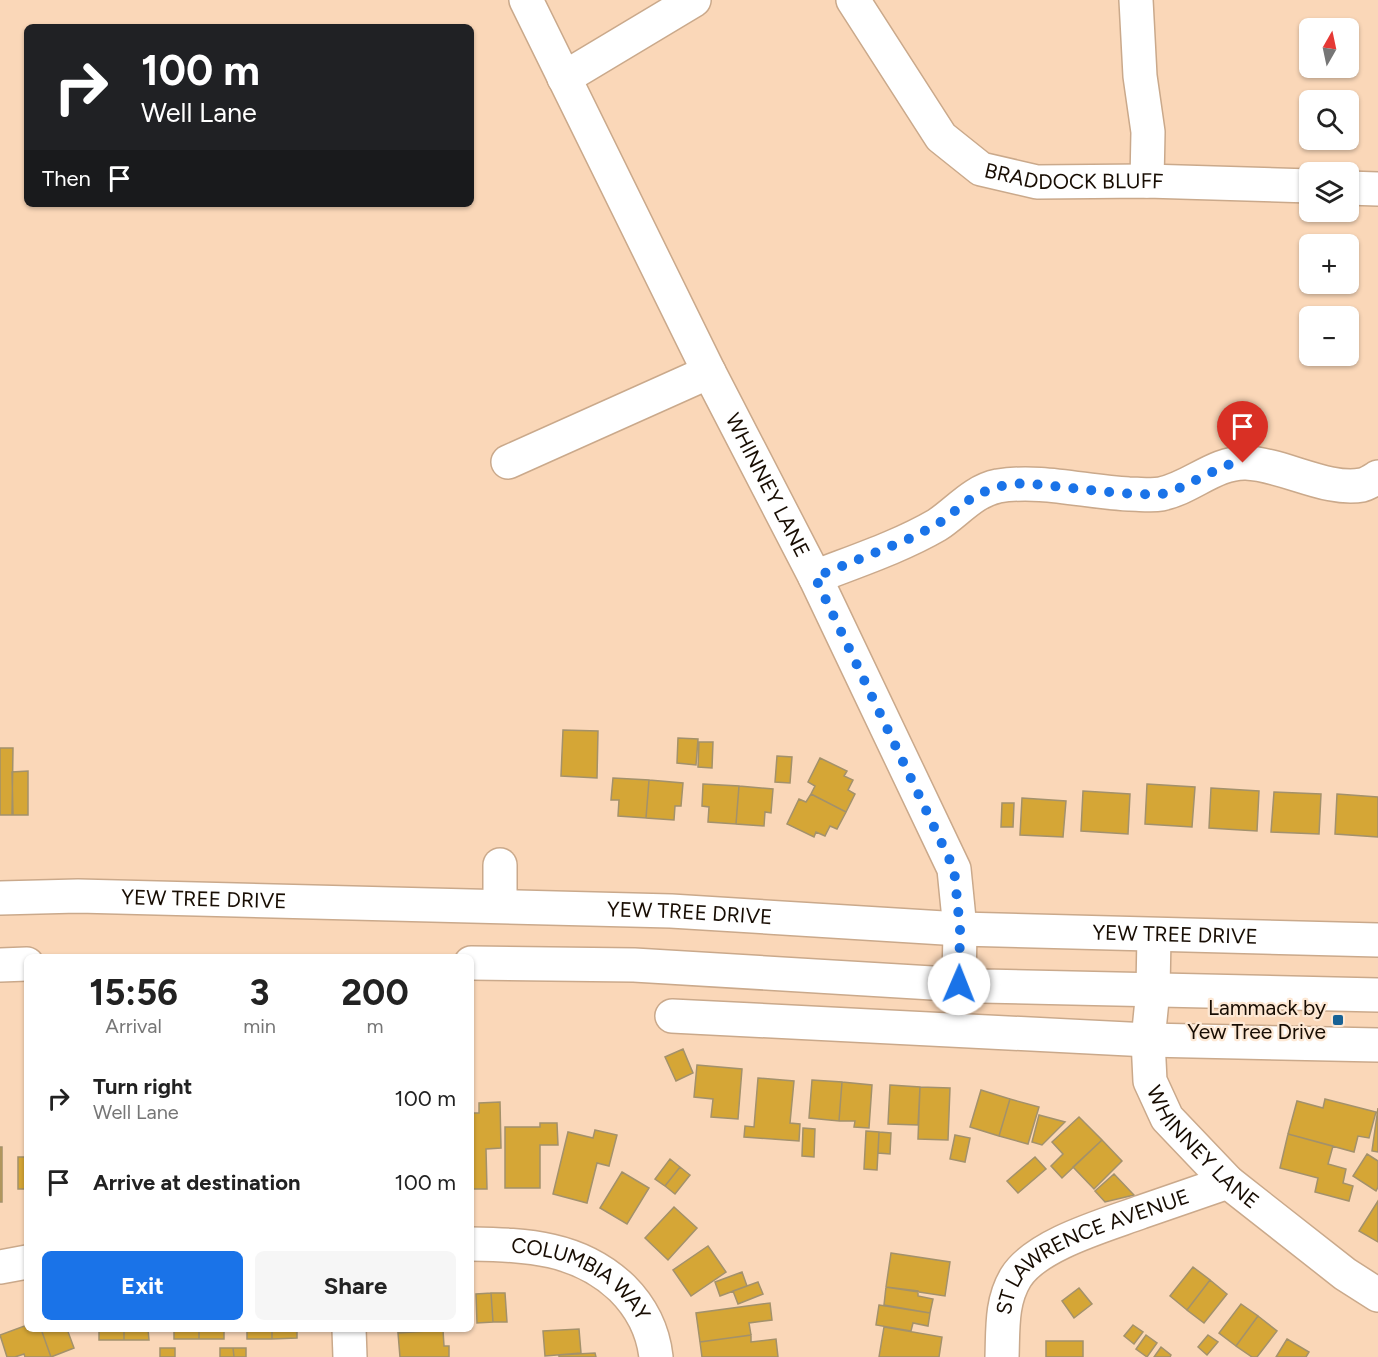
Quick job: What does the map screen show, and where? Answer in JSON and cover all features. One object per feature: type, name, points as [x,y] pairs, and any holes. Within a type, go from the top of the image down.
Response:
[{"type":"main road","name":"WHINNEY LANE","points":[[526,0],[709,372],[815,577],[954,869],[960,929],[959,984]]},
{"type":"main road","points":[[564,78],[693,0]]},
{"type":"main road","name":"BRADDOCK BLUFF","points":[[853,0],[942,137],[981,169],[1037,182],[1147,181],[1299,186]]},
{"type":"main road","points":[[1136,0],[1140,76],[1148,132],[1147,181]]},
{"type":"main road","points":[[1359,188],[1378,189]]},
{"type":"main road","points":[[508,462],[709,372]]},
{"type":"main road","points":[[815,577],[911,538],[938,524],[973,497],[995,487],[1024,483],[1159,495],[1175,490],[1227,465],[1243,463],[1260,464],[1347,486],[1363,485],[1378,477]]},
{"type":"main road","points":[[500,865],[500,906]]},
{"type":"main road","name":"YEW TREE DRIVE","points":[[0,898],[78,896],[671,911],[960,929],[1378,940]]},
{"type":"main road","name":"WHINNEY LANE","points":[[1154,935],[1153,990],[1148,1040],[1150,1081],[1167,1118],[1228,1182],[1345,1274],[1378,1295]]},
{"type":"main road","points":[[0,965],[24,963]]},
{"type":"main road","points":[[474,963],[634,965],[959,984],[1378,995]]},
{"type":"main road","points":[[672,1016],[1148,1040],[1378,1045]]},
{"type":"main road","name":"ST LAWRENCE AVENUE","points":[[1002,1357],[1003,1311],[1008,1292],[1017,1274],[1042,1253],[1073,1236],[1228,1182]]},
{"type":"main road","name":"COLUMBIA WAY","points":[[474,1244],[514,1245],[545,1249],[587,1262],[617,1283],[634,1300],[652,1334],[656,1357]]},
{"type":"main road","points":[[0,1267],[24,1263]]},
{"type":"main road","points":[[349,1332],[350,1357]]},
{"type":"building","points":[[563,730],[598,731],[597,778],[561,776]]},
{"type":"building","points":[[678,738],[698,739],[696,765],[677,763]]},
{"type":"building","points":[[699,742],[713,742],[712,768],[698,767]]},
{"type":"building","points":[[0,748],[13,748],[12,815],[0,815]]},
{"type":"building","points":[[777,756],[792,757],[790,783],[775,782]]},
{"type":"building","points":[[820,758],[847,771],[844,776],[853,780],[848,790],[855,794],[846,812],[811,794],[815,786],[808,782]]},
{"type":"building","points":[[28,771],[28,815],[13,815],[12,772]]},
{"type":"building","points":[[613,778],[649,780],[646,818],[618,816],[619,800],[611,800]]},
{"type":"building","points":[[649,780],[683,783],[681,806],[675,806],[674,820],[646,818]]},
{"type":"building","points":[[703,784],[739,786],[736,824],[708,822],[709,807],[702,806]]},
{"type":"building","points":[[1147,784],[1195,787],[1192,827],[1145,824]]},
{"type":"building","points":[[739,786],[773,789],[771,813],[765,812],[764,826],[736,824]]},
{"type":"building","points":[[1211,788],[1259,791],[1257,831],[1209,828]]},
{"type":"building","points":[[1083,791],[1130,794],[1128,834],[1081,831]]},
{"type":"building","points":[[1274,792],[1321,794],[1319,834],[1271,832]]},
{"type":"building","points":[[811,794],[846,812],[837,829],[830,826],[825,836],[816,832],[814,837],[787,824],[799,799],[806,802]]},
{"type":"building","points":[[1337,794],[1378,797],[1378,837],[1335,834]]},
{"type":"building","points":[[1022,798],[1066,801],[1063,837],[1020,835]]},
{"type":"building","points":[[1002,803],[1014,803],[1013,827],[1001,827]]},
{"type":"building","points":[[683,1049],[693,1073],[676,1081],[665,1057]]},
{"type":"building","points":[[697,1065],[742,1069],[738,1119],[711,1117],[713,1099],[694,1097]]},
{"type":"building","points":[[758,1078],[794,1081],[790,1123],[800,1124],[799,1141],[744,1137],[745,1126],[754,1127]]},
{"type":"building","points":[[812,1080],[842,1082],[839,1121],[809,1118]]},
{"type":"building","points":[[842,1082],[872,1085],[869,1128],[854,1127],[855,1121],[839,1121]]},
{"type":"building","points":[[890,1085],[920,1087],[918,1125],[888,1124]]},
{"type":"building","points":[[920,1087],[950,1088],[948,1140],[918,1139]]},
{"type":"building","points":[[981,1090],[1010,1099],[999,1136],[970,1127]]},
{"type":"building","points":[[1010,1099],[1039,1107],[1028,1144],[999,1136]]},
{"type":"building","points":[[1325,1099],[1376,1112],[1369,1138],[1358,1136],[1354,1152],[1288,1134],[1297,1101],[1323,1108]]},
{"type":"building","points":[[500,1102],[501,1148],[486,1149],[487,1189],[474,1189],[474,1113],[479,1113],[479,1103]]},
{"type":"building","points":[[1378,1108],[1378,1152],[1372,1151]]},
{"type":"building","points":[[1039,1115],[1065,1122],[1042,1145],[1032,1142]]},
{"type":"building","points":[[1079,1117],[1102,1140],[1062,1178],[1051,1166],[1063,1154],[1052,1142]]},
{"type":"building","points":[[540,1123],[557,1123],[558,1145],[540,1145],[540,1188],[505,1188],[505,1127],[540,1127]]},
{"type":"building","points":[[803,1128],[815,1129],[814,1157],[802,1156]]},
{"type":"building","points":[[595,1130],[617,1135],[609,1166],[597,1163],[587,1203],[553,1194],[568,1132],[593,1138]]},
{"type":"building","points":[[866,1131],[879,1132],[877,1170],[864,1169]]},
{"type":"building","points":[[879,1132],[891,1133],[890,1154],[878,1153]]},
{"type":"building","points":[[1288,1134],[1333,1146],[1328,1164],[1346,1169],[1343,1183],[1353,1186],[1349,1201],[1315,1192],[1318,1178],[1280,1168]]},
{"type":"building","points":[[955,1135],[970,1138],[965,1162],[950,1159]]},
{"type":"building","points":[[1102,1140],[1122,1161],[1094,1189],[1073,1167]]},
{"type":"building","points":[[0,1147],[2,1147],[2,1202],[0,1202]]},
{"type":"building","points":[[1367,1154],[1378,1161],[1376,1191],[1353,1176]]},
{"type":"building","points":[[18,1157],[24,1157],[24,1189],[18,1189]]},
{"type":"building","points":[[1035,1157],[1046,1169],[1018,1193],[1007,1181]]},
{"type":"building","points":[[670,1159],[680,1167],[665,1186],[655,1179]]},
{"type":"building","points":[[680,1167],[690,1175],[675,1194],[665,1186]]},
{"type":"building","points":[[622,1172],[649,1188],[627,1224],[600,1208]]},
{"type":"building","points":[[1114,1174],[1134,1195],[1105,1202],[1095,1191]]},
{"type":"building","points":[[1378,1201],[1378,1242],[1359,1231]]},
{"type":"building","points":[[674,1207],[697,1228],[668,1260],[645,1238]]},
{"type":"building","points":[[708,1246],[726,1272],[691,1296],[673,1270]]},
{"type":"building","points":[[891,1253],[950,1262],[945,1296],[886,1287]]},
{"type":"building","points":[[1193,1267],[1210,1280],[1187,1310],[1170,1296]]},
{"type":"building","points":[[742,1272],[747,1286],[720,1296],[715,1282]]},
{"type":"building","points":[[1210,1280],[1227,1294],[1204,1323],[1187,1310]]},
{"type":"building","points":[[758,1282],[763,1294],[738,1304],[733,1291]]},
{"type":"building","points":[[886,1287],[918,1291],[918,1296],[933,1299],[930,1313],[884,1305]]},
{"type":"building","points":[[1079,1288],[1092,1304],[1074,1318],[1062,1301]]},
{"type":"building","points":[[491,1293],[493,1322],[477,1323],[476,1294]]},
{"type":"building","points":[[491,1293],[505,1293],[507,1322],[493,1322]]},
{"type":"building","points":[[770,1303],[772,1320],[749,1323],[751,1335],[700,1342],[696,1313]]},
{"type":"building","points":[[1241,1304],[1258,1316],[1236,1346],[1219,1333]]},
{"type":"building","points":[[879,1305],[930,1313],[928,1326],[913,1323],[911,1331],[876,1325]]},
{"type":"building","points":[[1258,1316],[1277,1331],[1257,1357],[1252,1357],[1236,1346]]},
{"type":"building","points":[[1133,1325],[1143,1332],[1134,1344],[1124,1336]]},
{"type":"building","points":[[24,1326],[24,1332],[42,1332],[51,1357],[25,1357],[24,1354],[7,1357],[0,1335]]},
{"type":"building","points":[[884,1327],[942,1337],[939,1357],[879,1357]]},
{"type":"building","points":[[579,1329],[581,1353],[545,1356],[543,1331]]},
{"type":"building","points":[[42,1332],[68,1332],[74,1348],[51,1357]]},
{"type":"building","points":[[99,1332],[124,1332],[124,1340],[99,1340]]},
{"type":"building","points":[[124,1332],[148,1332],[149,1340],[124,1340]]},
{"type":"building","points":[[174,1332],[199,1332],[199,1339],[174,1339]]},
{"type":"building","points":[[199,1332],[224,1332],[224,1339],[199,1339]]},
{"type":"building","points":[[247,1332],[272,1332],[272,1339],[247,1339]]},
{"type":"building","points":[[272,1332],[297,1332],[297,1338],[272,1339]]},
{"type":"building","points":[[443,1332],[444,1346],[449,1346],[449,1357],[400,1357],[398,1333]]},
{"type":"building","points":[[751,1335],[751,1342],[776,1339],[778,1357],[702,1357],[700,1342]]},
{"type":"building","points":[[1146,1335],[1157,1343],[1147,1357],[1136,1349]]},
{"type":"building","points":[[1208,1335],[1218,1342],[1207,1355],[1198,1347]]},
{"type":"building","points":[[1287,1339],[1309,1352],[1306,1357],[1276,1357]]},
{"type":"building","points":[[1046,1341],[1083,1341],[1083,1357],[1046,1357]]},
{"type":"building","points":[[1161,1347],[1171,1355],[1170,1357],[1154,1357]]},
{"type":"building","points":[[160,1348],[175,1348],[175,1357],[160,1357]]},
{"type":"building","points":[[220,1348],[233,1348],[234,1357],[220,1357]]},
{"type":"building","points":[[233,1348],[246,1348],[246,1357],[234,1357]]},
{"type":"building","points":[[595,1353],[596,1357],[559,1357],[559,1355]]},
{"type":"place","name":"Lammack by Yew Tree Drive","points":[[1338,1020]]},
{"type":"route","points":[[959,984],[960,929],[954,869],[815,577],[911,538],[938,524],[973,497],[995,487],[1024,483],[1159,495],[1175,490],[1227,465],[1243,463]]}]
